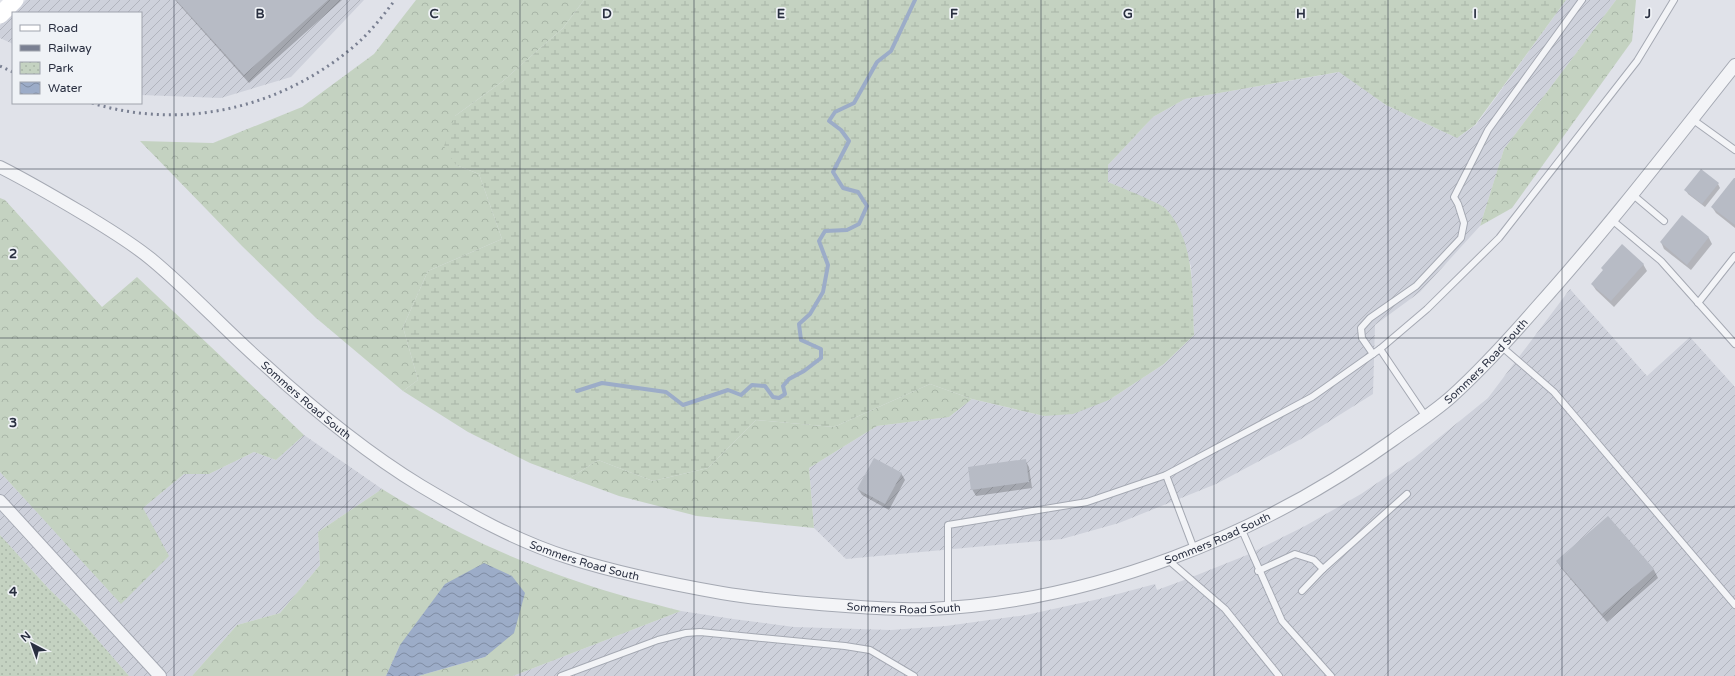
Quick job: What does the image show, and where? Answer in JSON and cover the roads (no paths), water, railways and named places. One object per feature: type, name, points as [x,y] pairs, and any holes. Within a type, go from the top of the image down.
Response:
[{"type":"main road","points":[[0,15],[15,0]]},
{"type":"street","name":"Sommers Road South","points":[[0,167],[28,181],[129,242],[153,261],[268,368],[363,448],[421,486],[469,514],[522,539],[568,558],[630,574],[681,586],[769,601],[910,609],[948,607],[990,603],[1061,590],[1115,576],[1167,559],[1194,549],[1287,507],[1368,458],[1426,417],[1453,395],[1502,347],[1581,258],[1735,65]]},
{"type":"street","points":[[0,501],[160,676]]},
{"type":"lane","points":[[1373,354],[1362,338],[1361,328],[1370,318],[1416,286],[1461,238],[1464,223],[1458,204],[1454,197],[1474,157],[1488,130],[1582,0]]},
{"type":"lane","points":[[948,607],[948,525],[1087,502],[1166,475],[1312,397],[1380,349],[1427,309],[1499,238],[1637,61],[1674,0]]},
{"type":"lane","points":[[1692,119],[1735,150]]},
{"type":"lane","points":[[1632,194],[1664,221]]},
{"type":"lane","points":[[1612,220],[1661,261],[1735,344]]},
{"type":"lane","points":[[1698,303],[1735,256]]},
{"type":"lane","points":[[1502,347],[1554,392],[1735,605]]},
{"type":"lane","points":[[1380,349],[1426,417]]},
{"type":"lane","points":[[1166,475],[1194,549]]},
{"type":"lane","points":[[1302,591],[1323,569],[1407,494]]},
{"type":"lane","points":[[1241,528],[1258,571],[1282,621],[1331,676]]},
{"type":"lane","points":[[1258,571],[1295,554],[1314,560],[1323,569]]},
{"type":"lane","points":[[1167,559],[1225,609],[1279,676]]},
{"type":"lane","points":[[561,676],[658,640],[686,633],[700,632],[845,646],[870,650],[914,676]]},
{"type":"water","points":[[484,563],[512,576],[525,593],[514,633],[485,657],[418,676],[386,676],[400,645],[445,584]]},
{"type":"waterway","points":[[577,391],[602,383],[666,392],[683,405],[728,390],[741,395],[752,385],[765,386],[773,397],[779,398],[785,394],[783,386],[789,379],[804,371],[821,358],[821,349],[801,340],[799,324],[810,314],[823,292],[828,265],[819,241],[825,231],[847,230],[859,224],[867,206],[858,192],[843,188],[833,172],[849,141],[841,130],[829,121],[835,112],[854,103],[877,62],[891,51],[915,0]]},
{"type":"railway","points":[[96,104],[126,111],[161,115],[195,114],[229,108],[262,99],[294,86],[324,69],[358,43],[370,31],[395,0]]},
{"type":"railway","points":[[0,66],[12,72]]}]
